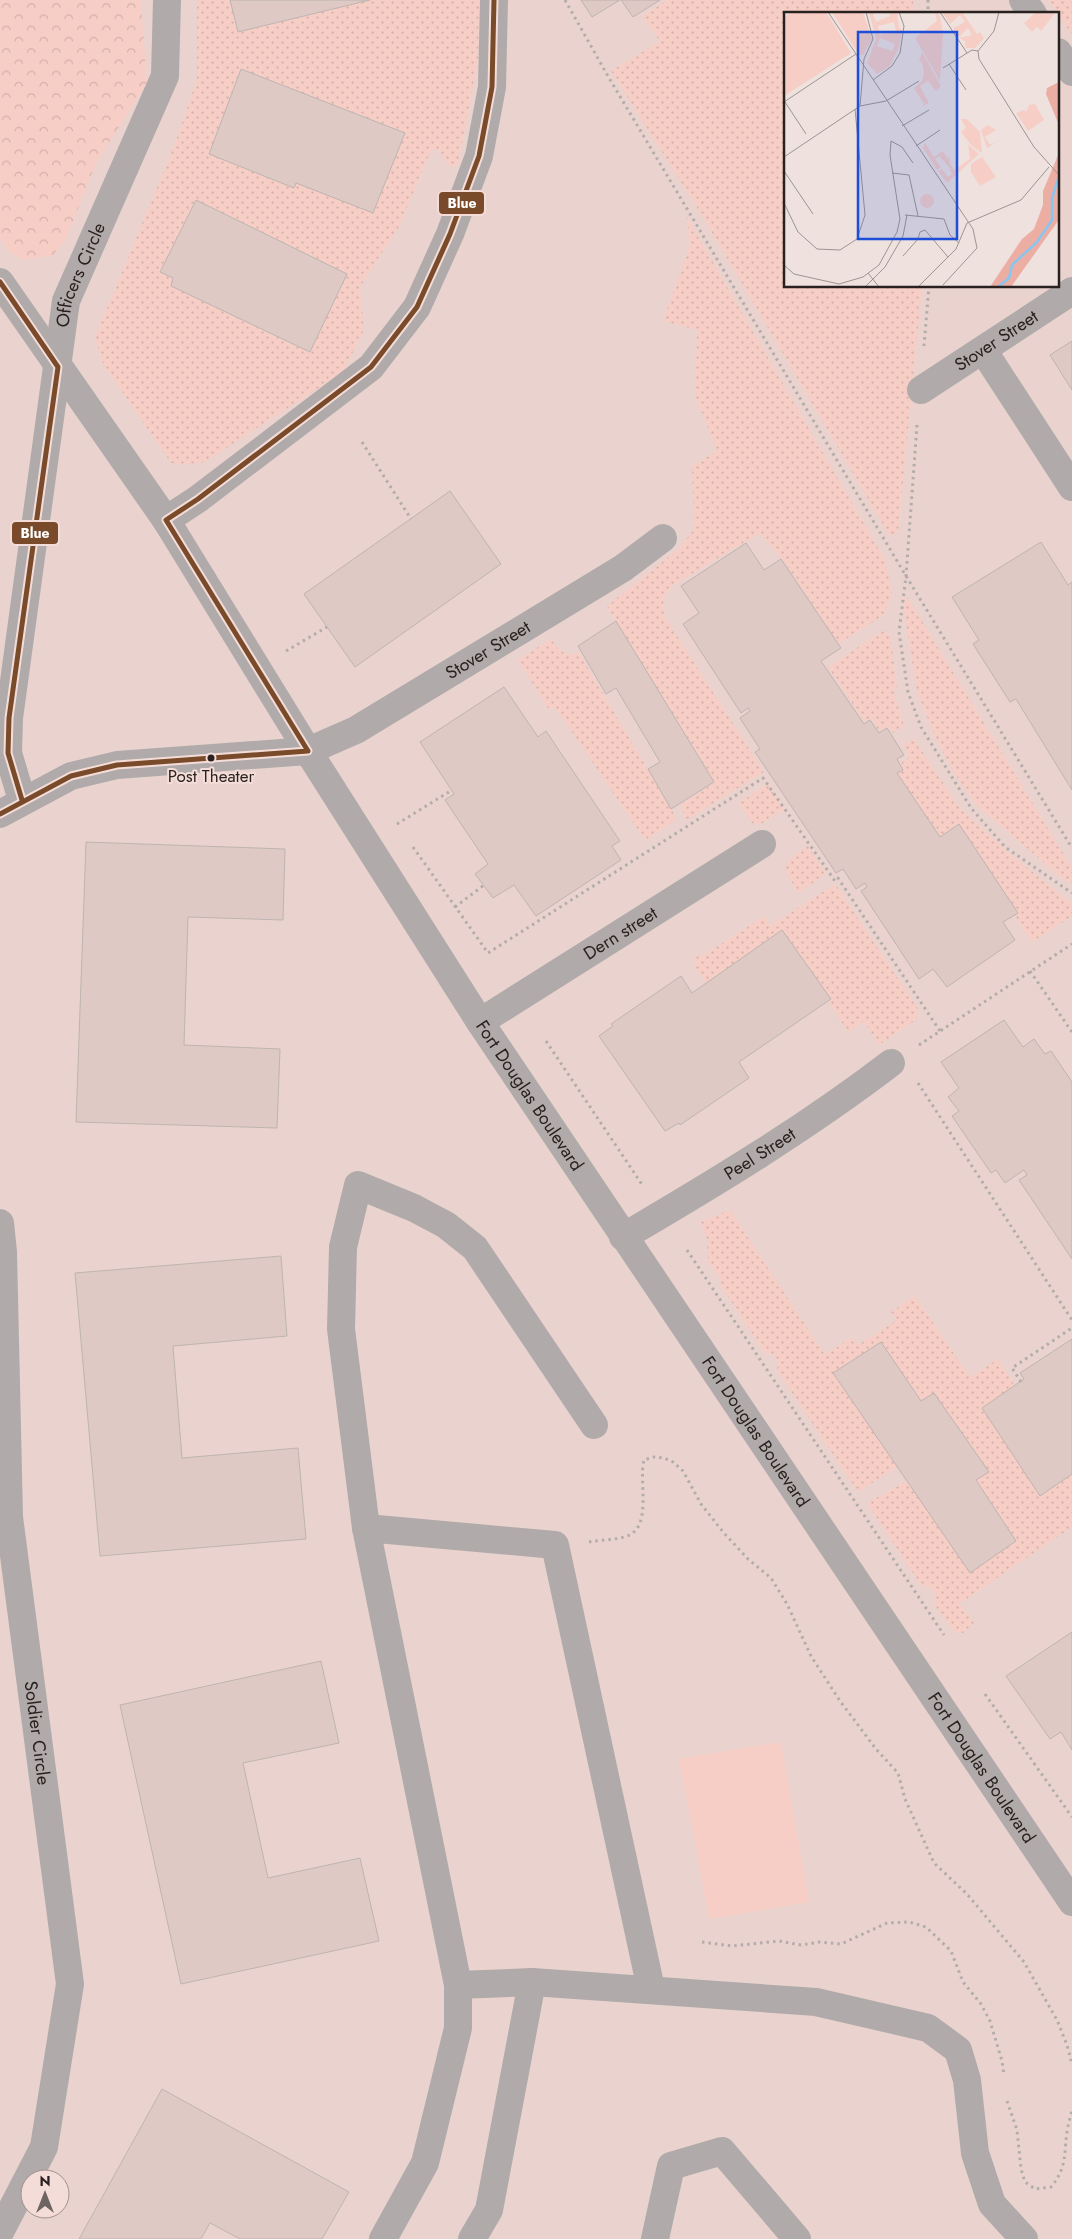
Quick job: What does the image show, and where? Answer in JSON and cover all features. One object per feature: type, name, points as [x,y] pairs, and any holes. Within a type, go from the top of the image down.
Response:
[{"type":"street","name":"Officers Circle","points":[[11,807],[8,753],[9,718],[66,301],[165,76],[167,0]]},
{"type":"street","points":[[166,520],[198,499],[371,367],[416,307],[450,234],[479,156],[492,87],[494,0]]},
{"type":"street","points":[[1023,0],[1032,12]]},
{"type":"street","points":[[1060,55],[1072,72]]},
{"type":"street","name":"Fort Douglas Boulevard","points":[[0,282],[166,520],[308,751],[480,1022],[1072,1902]]},
{"type":"street","name":"Stover Street","points":[[921,390],[1072,291]]},
{"type":"street","points":[[983,350],[1072,487]]},
{"type":"street","name":"Stover Street","points":[[308,751],[365,725],[623,568],[663,538]]},
{"type":"street","points":[[11,807],[71,776],[117,765],[308,751]]},
{"type":"street","name":"Dern street","points":[[480,1022],[762,844]]},
{"type":"street","name":"Peel Street","points":[[623,1237],[753,1160],[850,1095],[896,1060]]},
{"type":"street","points":[[383,2239],[425,2162],[458,2028],[458,1986],[366,1528],[341,1329],[343,1248],[358,1185],[414,1208],[446,1225],[475,1248],[594,1425]]},
{"type":"street","name":"Soldier Circle","points":[[0,1223],[3,1252],[9,1517],[70,1984],[44,2147],[0,2232]]},
{"type":"street","points":[[366,1528],[555,1546],[651,1990]]},
{"type":"street","points":[[458,1986],[532,1982],[816,2002],[928,2028],[958,2050],[967,2080],[975,2153],[992,2204],[1024,2239]]},
{"type":"street","points":[[472,2239],[489,2210],[532,1982]]},
{"type":"street","points":[[655,2239],[671,2166],[722,2151],[797,2239]]},
{"type":"path","points":[[566,0],[614,86],[906,576],[1072,848]]},
{"type":"path","points":[[929,288],[906,576],[899,632],[908,692],[921,727],[971,808],[1005,847],[1072,893]]},
{"type":"path","points":[[362,442],[411,519]]},
{"type":"path","points":[[283,652],[327,627]]},
{"type":"path","points":[[408,839],[488,954],[763,778],[834,881],[838,878],[940,1031]]},
{"type":"path","points":[[397,824],[452,790]]},
{"type":"path","points":[[392,816],[402,832]]},
{"type":"path","points":[[455,907],[484,885]]},
{"type":"path","points":[[1072,944],[896,1060],[1072,1320]]},
{"type":"path","points":[[1030,971],[1072,1032]]},
{"type":"path","points":[[546,1041],[647,1191]]},
{"type":"path","points":[[687,1250],[944,1635]]},
{"type":"path","points":[[1021,1382],[1012,1368],[1072,1328]]},
{"type":"path","points":[[624,1538],[631,1535],[644,1515],[641,1470],[644,1460],[654,1457],[673,1462],[683,1471],[701,1504],[723,1532],[748,1559],[771,1578],[787,1604],[811,1656],[840,1701],[876,1749],[898,1773],[905,1799],[934,1863],[967,1894],[1024,1962],[1057,2020],[1072,2064]]},
{"type":"path","points":[[985,1694],[1072,1818]]},
{"type":"shaded area","points":[[0,0],[1072,0],[1072,2239],[0,2239]]},
{"type":"green space","points":[[0,0],[141,0],[147,83],[96,163],[65,241],[52,256],[21,260],[8,250],[0,238]]},
{"type":"green space","points":[[197,0],[230,0],[239,32],[370,0],[479,0],[478,58],[458,165],[452,167],[447,164],[439,149],[431,150],[399,227],[360,287],[364,330],[343,372],[205,462],[188,464],[171,463],[103,364],[95,337],[175,144],[197,79]],"holes":[[[241,69],[404,133],[373,213],[296,183],[294,188],[209,154]],[[196,200],[347,274],[309,352],[171,286],[173,278],[160,272]]]},
{"type":"green space","points":[[668,0],[913,0],[914,12],[784,12],[784,288],[922,288],[898,534],[889,535],[703,217],[611,71],[660,41],[642,16]]},
{"type":"green space","points":[[1049,0],[1072,0],[1072,35],[1060,17],[1060,12],[1057,12]]},
{"type":"green space","points":[[687,217],[885,560],[892,593],[884,615],[838,644],[787,566],[775,550],[758,534],[673,585],[663,598],[665,617],[764,772],[686,820],[680,805],[714,783],[607,606],[680,548],[694,529],[692,466],[717,451],[695,395],[697,330],[663,321],[690,245]]},
{"type":"green space","points":[[908,598],[1072,868],[1072,883],[1062,878],[976,805],[953,771],[935,737],[917,691],[902,599]]},
{"type":"green space","points":[[884,630],[891,638],[897,689],[893,689],[904,726],[893,733],[888,726],[879,731],[871,718],[864,721],[828,667]]},
{"type":"green space","points":[[551,639],[558,649],[568,655],[579,653],[677,819],[645,840],[555,707],[549,710],[518,660]]},
{"type":"green space","points":[[914,739],[960,808],[1008,852],[1072,904],[1072,916],[1032,942],[1014,915],[1018,912],[959,824],[940,837],[897,773],[903,770],[900,764],[909,757],[903,745]]},
{"type":"green space","points":[[767,784],[784,809],[761,824],[752,823],[739,803]]},
{"type":"green space","points":[[808,846],[826,874],[798,893],[785,870],[787,861]]},
{"type":"green space","points":[[835,884],[919,1010],[916,1020],[879,1045],[864,1021],[848,1032],[783,931],[707,984],[695,968],[694,957],[704,955],[764,916],[770,926]]},
{"type":"green space","points":[[730,1210],[825,1355],[852,1337],[858,1345],[897,1320],[891,1312],[915,1296],[970,1377],[998,1359],[1015,1386],[982,1408],[1040,1496],[1072,1474],[1072,1527],[959,1604],[974,1623],[963,1633],[954,1631],[934,1604],[936,1596],[931,1588],[920,1584],[867,1503],[907,1481],[970,1572],[1016,1541],[976,1480],[989,1472],[934,1394],[921,1401],[881,1342],[897,1467],[858,1492],[777,1370],[778,1363],[773,1354],[765,1353],[721,1286],[720,1279],[708,1261],[707,1238],[700,1222]]},
{"type":"green space","points":[[781,1742],[809,1902],[709,1919],[679,1759]]},
{"type":"building","points":[[230,0],[370,0],[238,32]]},
{"type":"building","points":[[581,0],[620,0],[592,17]]},
{"type":"building","points":[[621,0],[660,0],[633,17]]},
{"type":"building","points":[[241,69],[405,133],[373,213],[296,183],[294,188],[209,154]]},
{"type":"building","points":[[196,200],[347,274],[310,352],[171,286],[173,278],[160,272]]},
{"type":"building","points":[[1072,341],[1072,390],[1050,355]]},
{"type":"building","points":[[450,491],[501,564],[355,667],[304,594]]},
{"type":"building","points":[[1041,542],[1068,585],[1072,582],[1072,790],[1016,699],[1010,702],[973,644],[979,640],[952,597]]},
{"type":"building","points":[[746,543],[764,570],[781,559],[841,648],[821,661],[864,724],[870,720],[879,733],[887,728],[904,755],[897,759],[903,770],[897,773],[940,837],[959,824],[1018,913],[1003,922],[1015,940],[947,987],[933,969],[919,979],[861,891],[867,887],[865,883],[856,889],[843,869],[836,873],[755,752],[760,749],[740,718],[750,711],[748,708],[741,713],[683,624],[699,613],[681,586]]},
{"type":"building","points":[[616,621],[714,782],[671,809],[648,769],[660,762],[616,688],[606,694],[578,646]]},
{"type":"building","points":[[504,687],[538,737],[546,731],[620,841],[612,846],[621,860],[536,916],[514,885],[493,898],[475,874],[488,864],[445,800],[454,794],[420,742]]},
{"type":"building","points":[[86,842],[285,849],[283,920],[188,917],[184,1045],[280,1049],[277,1128],[76,1122]]},
{"type":"building","points":[[782,930],[831,999],[739,1062],[749,1078],[680,1125],[679,1123],[665,1131],[599,1036],[613,1026],[611,1024],[681,976],[692,993]]},
{"type":"building","points":[[1004,1020],[1023,1047],[1034,1039],[1045,1054],[1051,1051],[1072,1082],[1072,1259],[1019,1180],[1027,1175],[1024,1170],[1005,1183],[996,1170],[991,1173],[952,1116],[959,1111],[948,1097],[959,1088],[941,1062]]},
{"type":"building","points":[[281,1256],[287,1336],[173,1346],[182,1458],[298,1448],[306,1539],[100,1556],[75,1273]]},
{"type":"building","points":[[1072,1339],[1072,1474],[1040,1496],[982,1408],[1024,1379],[1020,1373]]},
{"type":"building","points":[[881,1342],[921,1401],[934,1393],[989,1472],[976,1480],[1016,1541],[970,1573],[833,1373]]},
{"type":"building","points":[[1072,1632],[1072,1750],[1061,1732],[1050,1739],[1006,1676]]},
{"type":"building","points":[[321,1661],[339,1743],[243,1763],[268,1878],[360,1858],[379,1941],[181,1984],[120,1705]]},
{"type":"building","points":[[162,2089],[349,2192],[322,2239],[240,2239],[210,2223],[201,2239],[79,2239]]},
{"type":"transit line","name":"Blue","points":[[0,814],[71,776],[117,765],[308,751],[166,520],[198,499],[371,367],[417,307],[450,234],[479,156],[492,87],[494,0]]},
{"type":"transit line","name":"Blue","points":[[0,282],[58,367],[9,718],[8,753],[22,800]]},
{"type":"place","name":"Post Theater","points":[[211,758]]}]
